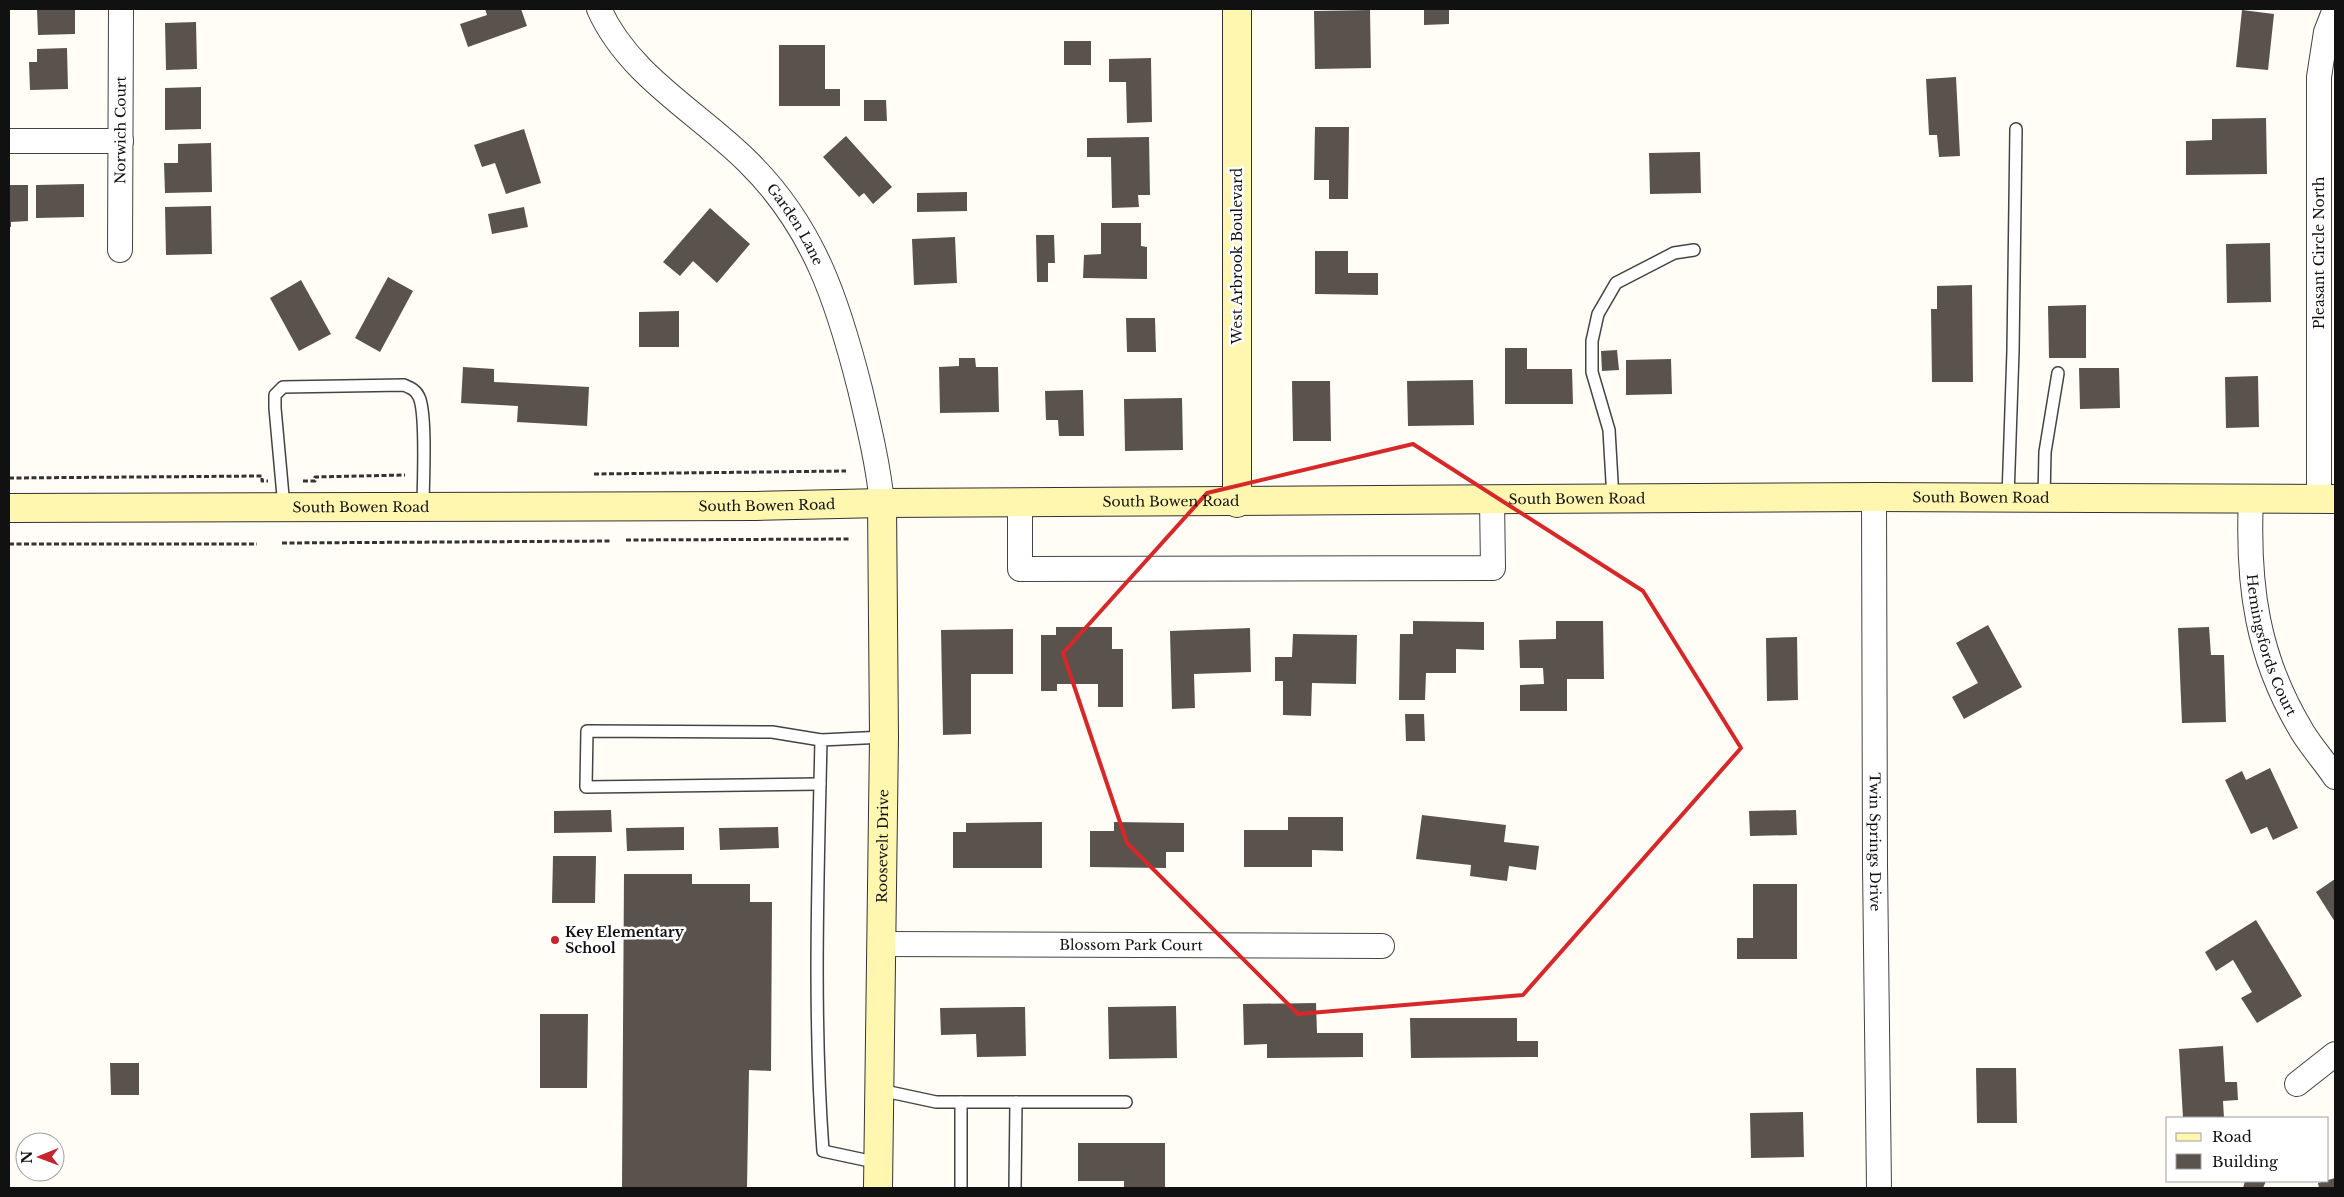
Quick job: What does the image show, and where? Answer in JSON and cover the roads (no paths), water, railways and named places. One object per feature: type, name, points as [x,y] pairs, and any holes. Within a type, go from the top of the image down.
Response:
[{"type":"main road","name":"West Arbrook Boulevard","points":[[1236,502],[1237,9]]},
{"type":"main road","name":"South Bowen Road","points":[[9,508],[756,506],[882,503],[1874,497],[2327,499]]},
{"type":"main road","name":"Roosevelt Drive","points":[[878,1176],[884,737],[882,503]]},
{"type":"street","name":"Norwich Court","points":[[120,250],[121,9]]},
{"type":"street","name":"Garden Lane","points":[[599,9],[604,21],[628,54],[662,88],[747,161],[773,188],[803,232],[824,271],[839,314],[869,427],[879,471],[882,503]]},
{"type":"street","name":"Pleasant Circle North","points":[[2327,499],[2319,77],[2326,32],[2335,9]]},
{"type":"street","points":[[9,140],[120,141]]},
{"type":"street","name":"Twin Springs Drive","points":[[1874,497],[1875,866],[1879,1188]]},
{"type":"street","name":"Hemingsfords Court","points":[[2251,498],[2249,546],[2255,612],[2266,650],[2282,694],[2304,734],[2335,777]]},
{"type":"street","points":[[1020,503],[1020,569],[1493,568],[1492,500]]},
{"type":"street","name":"Blossom Park Court","points":[[881,944],[1382,946]]},
{"type":"street","points":[[2297,1084],[2335,1054]]},
{"type":"lane","points":[[2008,497],[2013,352],[2016,129]]},
{"type":"lane","points":[[1613,499],[1610,430],[1592,372],[1592,341],[1598,314],[1616,283],[1648,264],[1674,253],[1694,250]]},
{"type":"lane","points":[[2044,498],[2045,452],[2058,373]]},
{"type":"lane","points":[[284,507],[275,408],[276,394],[283,387],[404,385],[414,390],[420,398],[423,426],[423,507]]},
{"type":"lane","points":[[820,784],[586,787],[587,731],[772,732],[821,740],[884,737]]},
{"type":"lane","points":[[821,740],[818,1084],[823,1151],[878,1176]]},
{"type":"lane","points":[[880,1090],[936,1102],[1126,1102]]},
{"type":"lane","points":[[960,1188],[961,1102]]},
{"type":"lane","points":[[1015,1188],[1016,1102]]},
{"type":"place","name":"Key Elementary School","points":[[555,940]]}]
